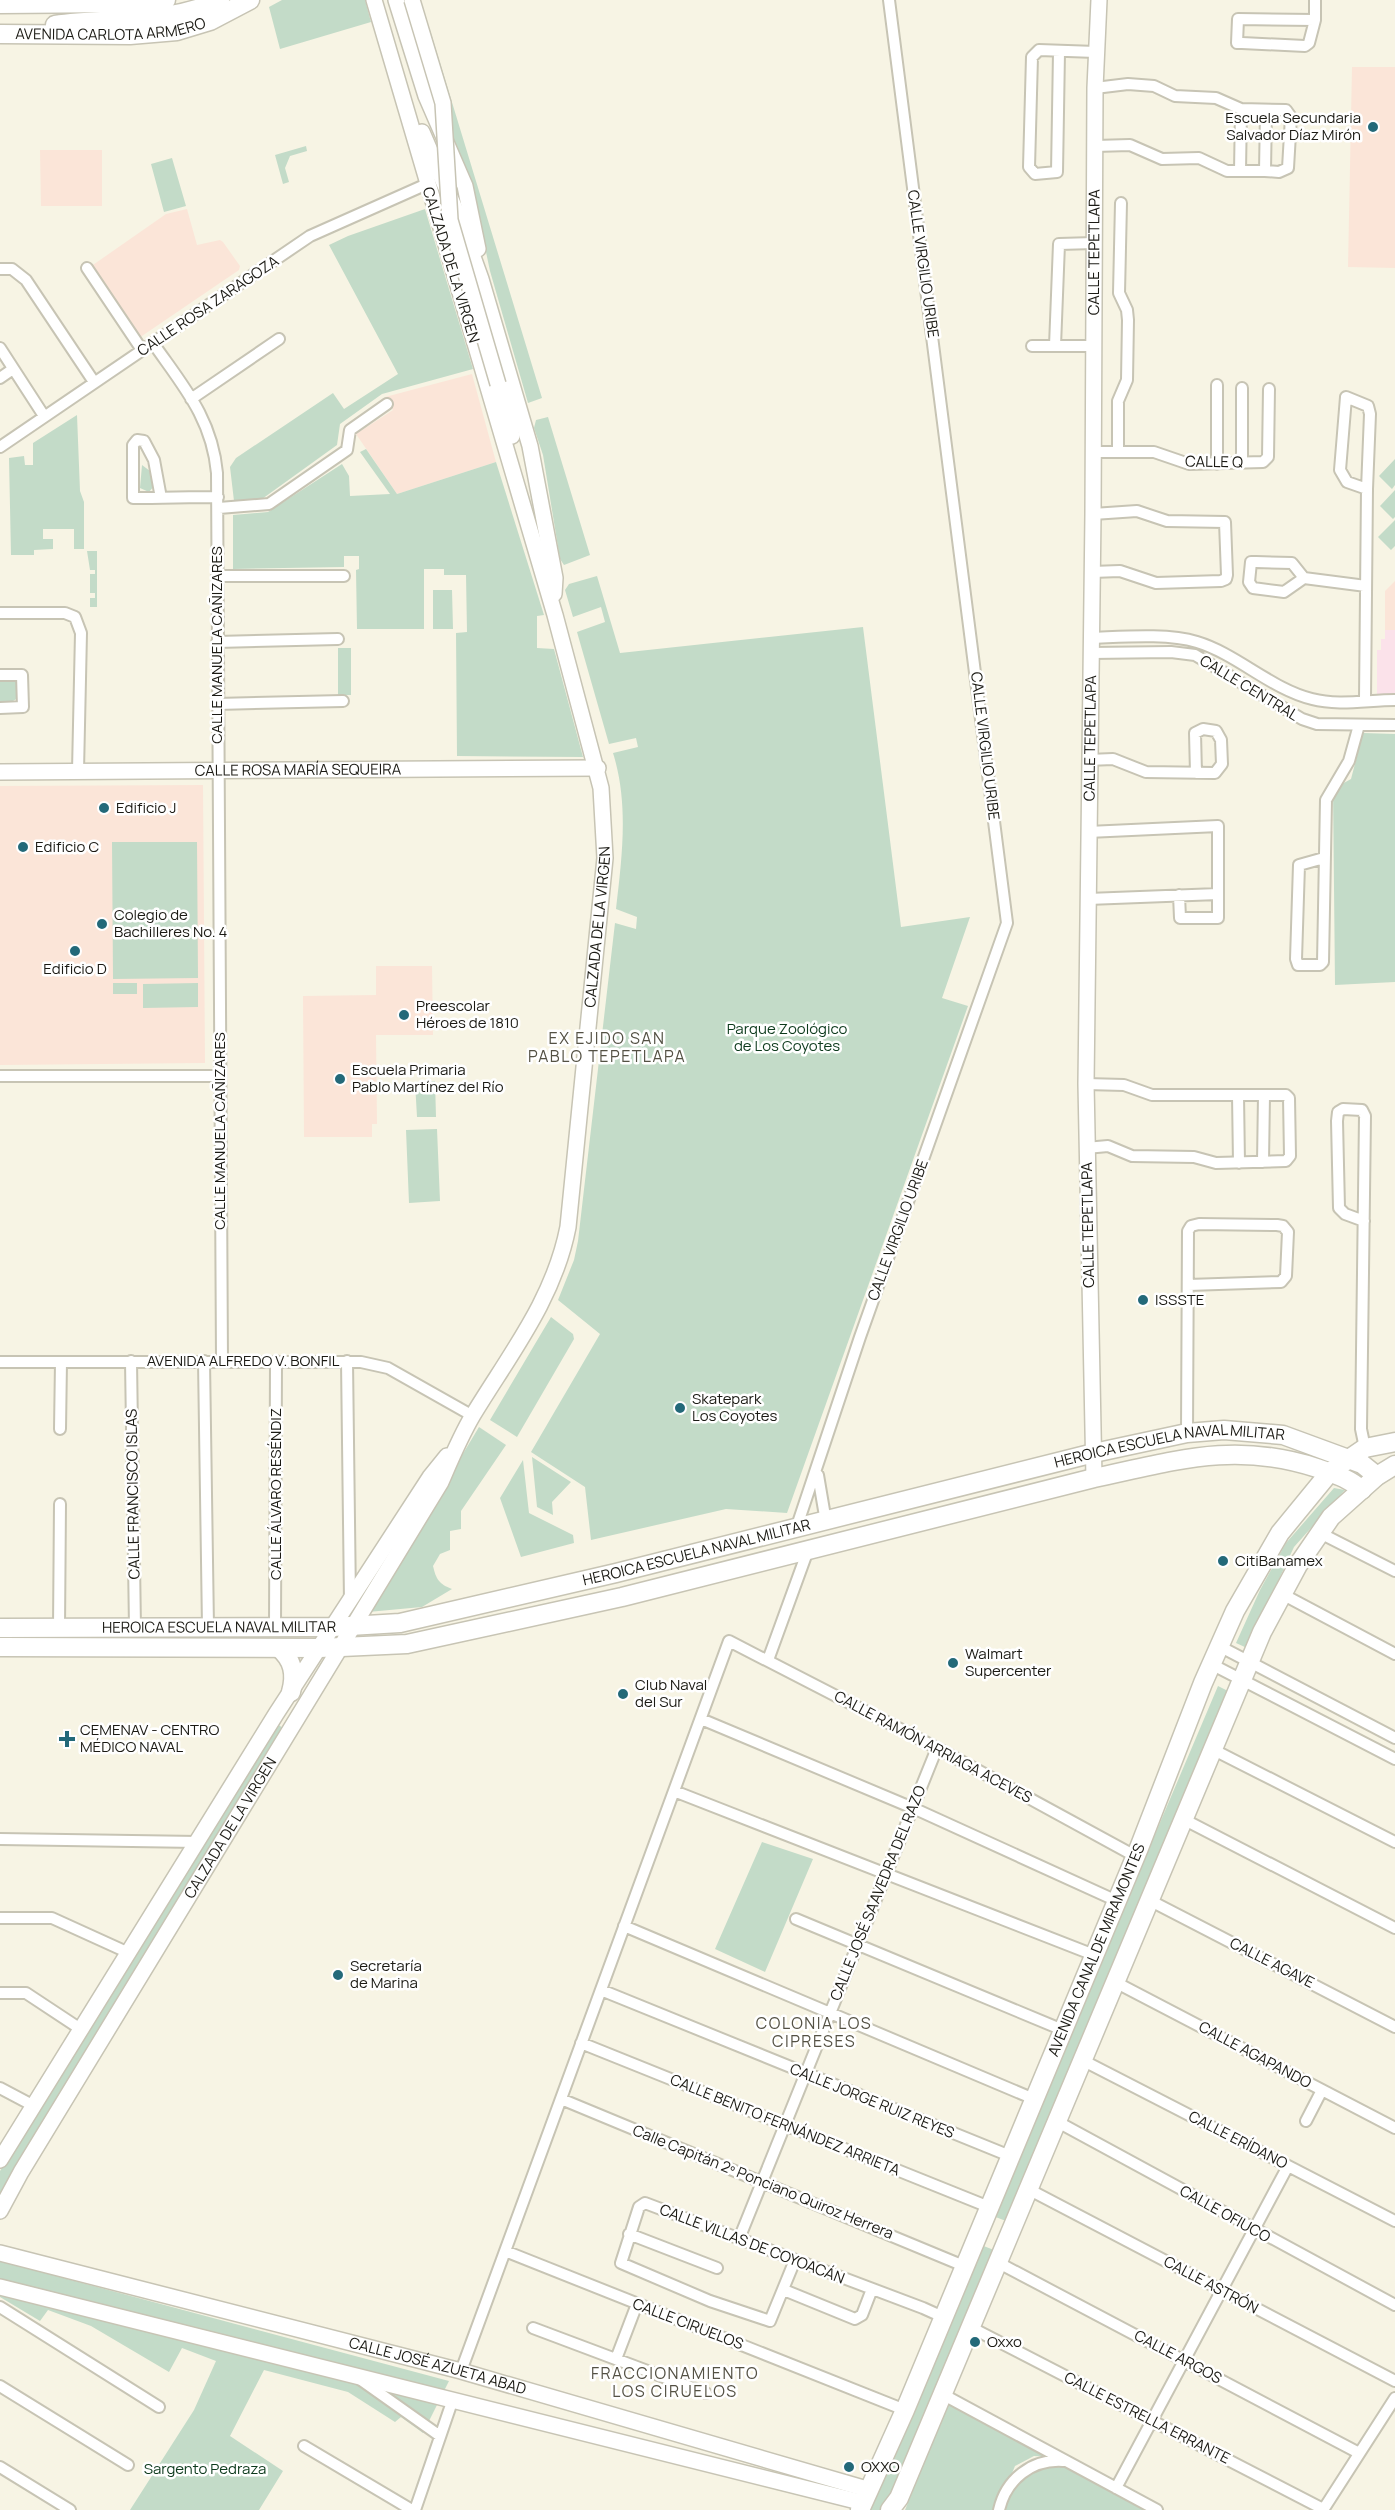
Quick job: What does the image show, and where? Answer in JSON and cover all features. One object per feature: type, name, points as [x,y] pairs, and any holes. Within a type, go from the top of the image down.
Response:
[{"type":"main road","name":"AVENIDA CARLOTA ARMERO","points":[[0,4],[124,3],[166,0]]},
{"type":"main road","name":"AVENIDA CARLOTA ARMERO","points":[[0,34],[129,35],[177,32],[210,21],[250,0]]},
{"type":"main road","points":[[0,34],[85,21],[160,18],[219,1]]},
{"type":"main road","name":"HEROICA ESCUELA NAVAL MILITAR","points":[[0,1628],[333,1627],[400,1623],[442,1615],[826,1522],[1094,1453],[1187,1433],[1224,1430],[1283,1436],[1362,1464],[1389,1471]]},
{"type":"main road","name":"AVENIDA CANAL DE MIRAMONTES","points":[[865,2501],[1117,1901],[1211,1664],[1262,1560],[1280,1533],[1330,1472],[1347,1458],[1365,1448],[1395,1442]]},
{"type":"main road","name":"HEROICA ESCUELA NAVAL MILITAR","points":[[0,1647],[320,1648],[407,1644],[622,1597],[1094,1478],[1164,1462],[1213,1454],[1272,1456],[1330,1472],[1351,1480],[1362,1490]]},
{"type":"main road","name":"AVENIDA CANAL DE MIRAMONTES","points":[[894,2506],[1245,1670],[1282,1594],[1331,1517],[1362,1490],[1389,1471]]},
{"type":"main road","points":[[616,1573],[622,1597]]},
{"type":"main road","points":[[279,1648],[292,1666],[294,1679],[291,1692]]},
{"type":"main road","points":[[987,2211],[987,2224],[995,2230],[1005,2231],[1012,2225]]},
{"type":"main road","points":[[975,2240],[984,2235],[994,2236],[1001,2244],[999,2258]]},
{"type":"street","name":"CALZADA DE LA VIRGEN","points":[[0,2211],[21,2172],[441,1482],[458,1442],[543,1305],[556,1274],[566,1237],[605,858],[604,812],[598,768],[374,0]]},
{"type":"street","name":"CALZADA DE LA VIRGEN","points":[[382,0],[420,127],[437,174],[459,218],[481,279],[531,446],[555,578],[551,604]]},
{"type":"street","points":[[396,0],[426,96],[465,186],[477,243],[481,279]]},
{"type":"street","name":"CALZADA DE LA VIRGEN","points":[[412,0],[443,103],[450,220],[520,466],[530,531]]},
{"type":"street","name":"CALLE VIRGILIO URIBE","points":[[796,1529],[1007,923],[889,0]]},
{"type":"street","name":"CALLE TEPETLAPA","points":[[1094,1478],[1086,1084],[1088,760],[1093,514],[1095,88],[1099,0]]},
{"type":"street","points":[[1315,0],[1315,20],[1309,43],[1305,46],[1242,44],[1237,43],[1235,37],[1238,20],[1315,20]]},
{"type":"street","points":[[1059,52],[1058,172],[1035,174],[1029,167],[1032,57],[1039,50],[1096,52]]},
{"type":"street","points":[[1095,88],[1128,84],[1154,86],[1175,96],[1216,98],[1241,109],[1286,110],[1291,117],[1288,168],[1279,172],[1227,171],[1199,158],[1162,159],[1130,145],[1095,146]]},
{"type":"street","points":[[1240,171],[1241,109]]},
{"type":"street","points":[[1265,171],[1266,110]]},
{"type":"street","name":"CALLE ROSA ZARAGOZA","points":[[0,447],[310,236],[427,184]]},
{"type":"street","points":[[1118,451],[1118,401],[1127,380],[1128,321],[1127,310],[1119,292],[1121,203]]},
{"type":"street","points":[[1056,346],[1059,244],[1094,243]]},
{"type":"street","points":[[87,268],[142,350]]},
{"type":"street","points":[[0,269],[12,269],[26,280],[94,382]]},
{"type":"street","points":[[191,399],[279,339]]},
{"type":"street","name":"CALLE MANUELA CAÑIZARES","points":[[153,343],[191,399],[214,446],[218,576],[217,770],[223,841],[220,1076],[222,1361]]},
{"type":"street","points":[[1032,346],[1093,346]]},
{"type":"street","points":[[0,348],[44,416]]},
{"type":"street","points":[[0,378],[14,369]]},
{"type":"street","points":[[1217,385],[1217,464]]},
{"type":"street","points":[[1242,388],[1242,463]]},
{"type":"street","name":"CALLE Q","points":[[1092,452],[1154,452],[1181,462],[1217,464],[1263,462],[1268,457],[1269,389]]},
{"type":"street","points":[[1365,700],[1370,414],[1368,406],[1346,397],[1340,470],[1347,482],[1367,489]]},
{"type":"street","points":[[161,498],[154,460],[144,441],[137,440],[133,446],[133,498],[215,501],[260,506],[275,500],[347,450],[350,430],[387,404]]},
{"type":"street","points":[[1092,572],[1120,571],[1156,583],[1226,579],[1225,522],[1167,521],[1137,510],[1093,514]]},
{"type":"street","points":[[1304,578],[1292,563],[1251,562],[1249,582],[1253,588],[1284,592],[1304,578],[1366,586]]},
{"type":"street","points":[[218,576],[344,576]]},
{"type":"street","points":[[0,613],[65,613],[75,617],[81,633],[78,771]]},
{"type":"street","name":"CALLE CENTRAL","points":[[1091,646],[1146,638],[1198,642],[1288,691],[1315,700],[1334,703],[1395,700]]},
{"type":"street","points":[[217,642],[338,639]]},
{"type":"street","name":"CALLE CENTRAL","points":[[1091,646],[1195,656],[1302,719],[1335,724],[1395,725]]},
{"type":"street","points":[[0,675],[22,675],[23,707],[0,708]]},
{"type":"street","points":[[217,704],[344,701]]},
{"type":"street","points":[[1334,703],[1335,724]]},
{"type":"street","points":[[1324,858],[1299,865],[1296,959],[1298,965],[1302,967],[1323,962],[1326,800],[1348,761],[1359,725]]},
{"type":"street","points":[[1088,760],[1113,759],[1146,772],[1196,773],[1215,773],[1221,769],[1219,734],[1216,731],[1197,730],[1195,733],[1196,773]]},
{"type":"street","name":"CALLE ROSA MARÍA SEQUEIRA","points":[[0,772],[598,768]]},
{"type":"street","points":[[1088,832],[1218,826],[1218,918],[1213,920],[1180,918],[1179,895]]},
{"type":"street","points":[[1088,899],[1218,894]]},
{"type":"street","points":[[0,1076],[220,1076]]},
{"type":"street","points":[[1086,1084],[1124,1085],[1152,1095],[1286,1095],[1289,1098],[1290,1156],[1286,1161],[1216,1163],[1194,1157],[1142,1157],[1108,1146],[1086,1148]]},
{"type":"street","points":[[1238,1095],[1239,1163]]},
{"type":"street","points":[[1263,1162],[1264,1095]]},
{"type":"street","points":[[1364,1221],[1345,1214],[1339,1208],[1337,1121],[1338,1112],[1342,1109],[1362,1110],[1365,1116],[1364,1221],[1362,1429],[1365,1448]]},
{"type":"street","points":[[1187,1433],[1188,1231],[1191,1226],[1283,1226],[1288,1232],[1286,1276],[1281,1282],[1188,1285]]},
{"type":"street","points":[[347,1360],[350,1601]]},
{"type":"street","name":"AVENIDA ALFREDO V. BONFIL","points":[[0,1362],[347,1360],[388,1368],[473,1416]]},
{"type":"street","name":"CALLE FRANCISCO ISLAS","points":[[131,1361],[135,1628]]},
{"type":"street","points":[[204,1361],[208,1627]]},
{"type":"street","name":"CALLE ÁLVARO RESÉNDIZ","points":[[275,1627],[276,1361]]},
{"type":"street","points":[[60,1429],[61,1362]]},
{"type":"street","name":"CALZADA DE LA VIRGEN","points":[[0,2160],[291,1692],[430,1477],[458,1442]]},
{"type":"street","name":"CALLE VIRGILIO URIBE","points":[[818,1466],[818,1482],[826,1522]]},
{"type":"street","points":[[59,1628],[60,1504]]},
{"type":"street","points":[[1320,1533],[1395,1571]]},
{"type":"street","points":[[768,1660],[808,1550]]},
{"type":"street","points":[[1282,1594],[1395,1654]]},
{"type":"street","name":"CALLE RAMÓN ARRIAGA ACEVES","points":[[701,1719],[729,1641],[937,1748],[1135,1856]]},
{"type":"street","points":[[1219,1646],[1245,1670],[1395,1759]]},
{"type":"street","points":[[1211,1664],[1245,1670],[1395,1738]]},
{"type":"street","points":[[461,2371],[701,1719],[913,1808],[1117,1901]]},
{"type":"street","name":"CALLE JOSÉ SAAVEDRA DEL RAZO","points":[[739,2239],[937,1748]]},
{"type":"street","points":[[1212,1749],[1395,1842]]},
{"type":"street","points":[[674,1791],[1094,1954]]},
{"type":"street","points":[[1183,1819],[1395,1928]]},
{"type":"street","points":[[0,1839],[198,1842]]},
{"type":"street","name":"CALLE AGAVE","points":[[1149,1900],[1395,2027]]},
{"type":"street","points":[[0,1918],[52,1918],[129,1953]]},
{"type":"street","points":[[796,1919],[1063,2030]]},
{"type":"street","points":[[624,1926],[1034,2099]]},
{"type":"street","name":"CALLE AGAPANDO","points":[[1115,1982],[1395,2128]]},
{"type":"street","name":"CALLE JORGE RUIZ REYES","points":[[601,1990],[1010,2156]]},
{"type":"street","points":[[0,1993],[26,1993],[82,2030]]},
{"type":"street","name":"CALLE BENITO FERNÁNDEZ ARRIETA","points":[[581,2043],[784,2125],[987,2211]]},
{"type":"street","name":"CALLE ERÍDANO","points":[[1082,2060],[1395,2221]]},
{"type":"street","points":[[0,2088],[34,2106]]},
{"type":"street","points":[[1306,2121],[1322,2090]]},
{"type":"street","name":"Calle Capitán 2º Ponciano Quiroz Herrera","points":[[561,2099],[964,2266]]},
{"type":"street","name":"CALLE OFIUCO","points":[[1056,2121],[1395,2306]]},
{"type":"street","points":[[1116,2488],[1288,2166]]},
{"type":"street","name":"CALLE ASTRÓN","points":[[1028,2189],[1395,2381]]},
{"type":"street","name":"CALLE VILLAS DE COYOACÁN","points":[[784,2290],[770,2321],[754,2317],[623,2266],[621,2258],[639,2207],[645,2203],[943,2317]]},
{"type":"street","points":[[629,2234],[717,2268]]},
{"type":"street","name":"CALLE CIRUELOS","points":[[505,2251],[904,2410]]},
{"type":"street","name":"CALLE JOSÉ AZUETA ABAD","points":[[0,2253],[461,2371],[606,2415],[865,2501]]},
{"type":"street","name":"CALLE ARGOS","points":[[999,2258],[1184,2361],[1359,2453]]},
{"type":"street","points":[[795,2260],[784,2290],[860,2319],[872,2289]]},
{"type":"street","name":"CALLE JOSÉ AZUETA ABAD","points":[[0,2286],[865,2501]]},
{"type":"street","points":[[616,2359],[637,2304]]},
{"type":"street","points":[[0,2307],[159,2407]]},
{"type":"street","name":"CALLE ESTRELLA ERRANTE","points":[[970,2327],[1323,2510]]},
{"type":"street","points":[[533,2328],[705,2392]]},
{"type":"street","points":[[353,2374],[440,2436]]},
{"type":"street","points":[[0,2386],[128,2465]]},
{"type":"street","points":[[942,2394],[1156,2510]]},
{"type":"street","points":[[535,2420],[541,2419],[548,2410],[548,2404],[541,2395]]},
{"type":"street","points":[[1323,2510],[1395,2398]]},
{"type":"street","points":[[304,2446],[413,2510],[453,2399]]},
{"type":"street","points":[[601,2437],[594,2430],[595,2421],[606,2415]]},
{"type":"street","points":[[999,2510],[1008,2487],[1026,2469],[1050,2461],[1067,2461]]},
{"type":"street","points":[[0,2467],[70,2510]]},
{"type":"shaded area","points":[[1352,67],[1395,67],[1395,268],[1348,267]]},
{"type":"shaded area","points":[[40,150],[102,150],[102,206],[41,206]]},
{"type":"shaded area","points":[[187,209],[197,245],[220,240],[240,266],[239,270],[139,338],[90,267],[166,214]]},
{"type":"shaded area","points":[[472,374],[496,462],[397,494],[356,434],[393,410],[385,397]]},
{"type":"shaded area","points":[[1395,581],[1395,630],[1385,630],[1385,591]]},
{"type":"shaded area","points":[[1385,630],[1395,630],[1395,697],[1377,697],[1377,650],[1381,650],[1381,639],[1385,639]]},
{"type":"shaded area","name":"Colegio de Bachilleres No. 4","points":[[203,785],[205,1063],[0,1065],[0,786]]},
{"type":"shaded area","name":"Escuela Primaria Pablo Martínez del Río","points":[[376,966],[432,966],[433,1035],[376,1035],[377,1124],[372,1124],[372,1137],[304,1137],[303,996],[376,995]]},
{"type":"green space","points":[[282,0],[365,0],[371,22],[280,49],[269,7]]},
{"type":"green space","points":[[430,30],[542,398],[528,403],[490,271],[470,176],[441,114],[416,34]]},
{"type":"green space","points":[[306,146],[307,151],[290,156],[285,168],[289,182],[283,184],[275,155]]},
{"type":"green space","points":[[172,158],[186,206],[164,212],[151,164]]},
{"type":"green space","points":[[425,209],[473,369],[382,394],[340,424],[337,445],[262,499],[234,501],[230,467],[236,458],[333,393],[344,409],[398,374],[329,245]]},
{"type":"green space","points":[[77,415],[80,491],[84,502],[84,549],[74,549],[74,529],[43,529],[43,539],[53,539],[53,549],[34,550],[34,555],[11,555],[9,458],[24,456],[25,465],[33,465],[33,443]]},
{"type":"green space","points":[[548,417],[590,555],[564,565],[560,559],[543,455],[534,428],[536,420]]},
{"type":"green space","points":[[366,449],[397,494],[496,462],[544,615],[537,616],[537,648],[554,649],[583,757],[457,756],[456,633],[467,632],[466,575],[444,575],[444,569],[424,569],[424,629],[357,629],[356,570],[359,569],[359,556],[344,556],[344,567],[233,569],[233,515],[268,512],[342,464],[349,476],[350,496],[390,494],[360,452]]},
{"type":"green space","points":[[1395,459],[1395,485],[1392,489],[1379,476]]},
{"type":"green space","points":[[142,465],[150,471],[154,486],[149,492],[140,488]]},
{"type":"green space","points":[[1395,490],[1395,517],[1393,519],[1380,506]]},
{"type":"green space","points":[[1395,520],[1395,546],[1391,550],[1378,537]]},
{"type":"green space","points":[[87,551],[97,551],[97,607],[90,607],[90,598],[95,598],[95,593],[90,593],[90,574],[95,574],[95,570],[90,570]]},
{"type":"green space","name":"Parque Zoológico de Los Coyotes","points":[[597,576],[620,653],[863,627],[901,927],[970,917],[942,998],[968,1006],[787,1513],[726,1509],[591,1540],[585,1487],[531,1452],[600,1334],[558,1300],[574,1260],[578,1241],[615,923],[636,929],[637,917],[616,909],[623,811],[613,753],[638,747],[636,738],[609,744],[577,632],[605,622],[601,607],[573,617],[565,590],[569,584]]},
{"type":"green space","points":[[433,590],[452,590],[453,629],[433,629]]},
{"type":"green space","points":[[338,648],[351,648],[351,695],[338,695]]},
{"type":"green space","points":[[0,681],[17,682],[18,698],[13,701],[0,701]]},
{"type":"green space","points":[[1363,733],[1395,734],[1395,982],[1335,985],[1333,789],[1351,779]]},
{"type":"green space","points":[[112,842],[197,842],[198,978],[113,979]]},
{"type":"green space","points":[[113,983],[137,983],[137,994],[113,994]]},
{"type":"green space","points":[[198,983],[198,1007],[143,1008],[143,984]]},
{"type":"green space","points":[[435,1081],[436,1117],[417,1117],[415,1082]]},
{"type":"green space","points":[[437,1129],[440,1201],[409,1203],[406,1130]]},
{"type":"green space","points":[[551,1317],[573,1334],[574,1339],[517,1437],[490,1420]]},
{"type":"green space","points":[[479,1427],[506,1445],[461,1511],[461,1529],[450,1531],[450,1550],[440,1554],[433,1566],[439,1580],[452,1589],[422,1607],[368,1612]]},
{"type":"green space","points":[[532,1457],[571,1482],[552,1502],[553,1515],[537,1507]]},
{"type":"green space","points":[[523,1460],[529,1513],[573,1535],[574,1543],[521,1557],[500,1498]]},
{"type":"green space","points":[[1334,1488],[1345,1490],[1294,1547],[1247,1648],[1236,1643],[1260,1590],[1286,1543]]},
{"type":"green space","points":[[1218,1686],[1228,1691],[1006,2221],[993,2216]]},
{"type":"green space","points":[[277,1724],[283,1728],[0,2198],[0,2171]]},
{"type":"green space","points":[[762,1842],[813,1859],[765,1972],[715,1949]]},
{"type":"green space","points":[[981,2245],[994,2250],[891,2499],[883,2510],[869,2510]]},
{"type":"green space","name":"Sargento Pedraza","points":[[0,2261],[449,2381],[423,2433],[401,2417],[395,2422],[348,2392],[264,2370],[230,2436],[283,2471],[259,2510],[130,2510],[194,2410],[216,2361],[182,2348],[169,2372],[91,2326],[48,2310],[40,2321],[0,2297]]},
{"type":"green space","points":[[949,2402],[1054,2457],[1034,2456],[1015,2466],[997,2510],[905,2510]]},
{"type":"green space","points":[[1067,2464],[1151,2510],[1004,2510],[1022,2468]]},
{"type":"place","name":"Escuela Secundaria Salvador Díaz Mirón","points":[[1373,127]]},
{"type":"place","name":"Edificio J","points":[[104,808]]},
{"type":"place","name":"Edificio C","points":[[23,847]]},
{"type":"place","name":"Colegio de Bachilleres No. 4","points":[[102,924]]},
{"type":"place","name":"Edificio D","points":[[75,951]]},
{"type":"place","name":"Preescolar Héroes de 1810","points":[[404,1015]]},
{"type":"place","name":"Escuela Primaria Pablo Martínez del Río","points":[[340,1079]]},
{"type":"place","name":"ISSSTE","points":[[1143,1300]]},
{"type":"place","name":"Skatepark Los Coyotes","points":[[680,1408]]},
{"type":"place","name":"CitiBanamex","points":[[1223,1561]]},
{"type":"place","name":"Walmart Supercenter","points":[[953,1663]]},
{"type":"place","name":"Club Naval del Sur","points":[[623,1694]]},
{"type":"place","name":"CEMENAV - CENTRO MÉDICO NAVAL","points":[[67,1739]]},
{"type":"place","name":"Secretaría de Marina","points":[[338,1975]]},
{"type":"place","name":"Oxxo","points":[[975,2342]]},
{"type":"place","name":"OXXO","points":[[849,2467]]},
{"type":"district","name":"EX EJIDO SAN PABLO TEPETLAPA","points":[[607,1047]]},
{"type":"district","name":"COLONIA LOS CIPRESES","points":[[814,2032]]},
{"type":"district","name":"FRACCIONAMIENTO LOS CIRUELOS","points":[[675,2382]]}]
